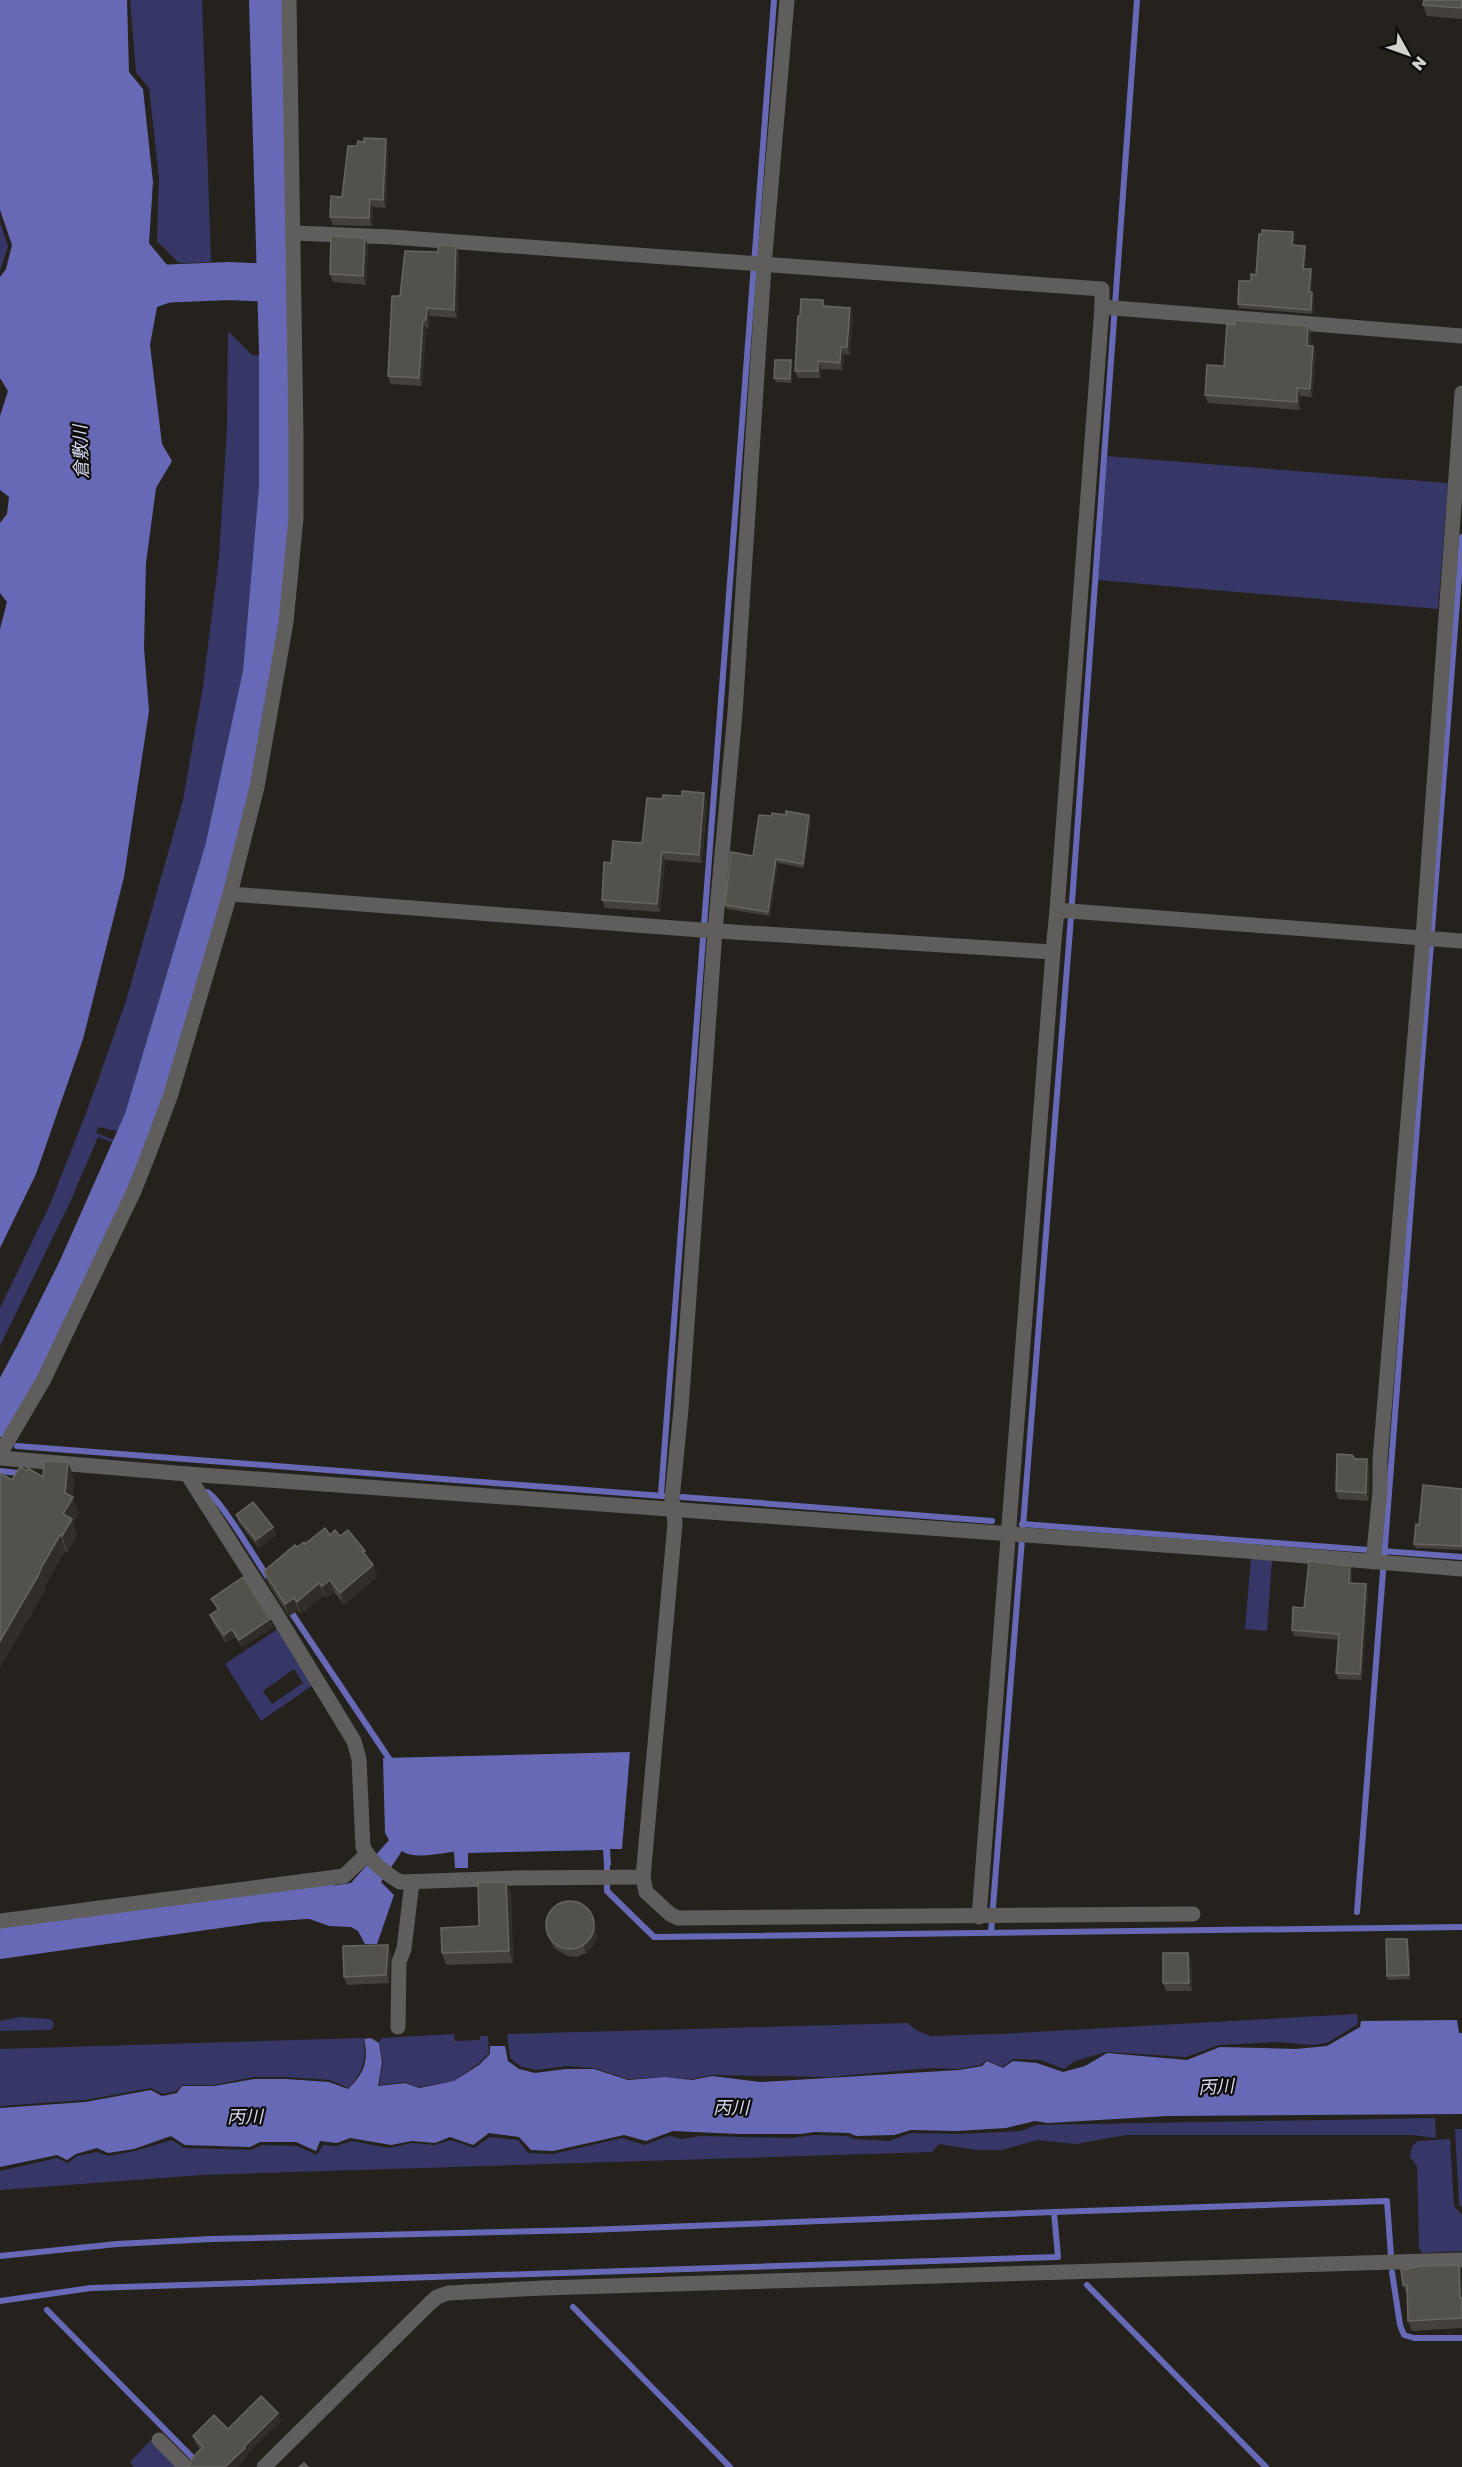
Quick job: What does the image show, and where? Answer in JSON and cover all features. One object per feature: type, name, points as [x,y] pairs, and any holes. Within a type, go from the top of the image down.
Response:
[{"type":"street","points":[[289,0],[294,233],[296,518],[286,622],[257,788],[230,894],[171,1094],[134,1191],[42,1381],[0,1456],[187,1474],[1377,1558],[1462,1569]]},
{"type":"street","points":[[787,0],[758,265],[735,713],[708,930],[681,1409],[672,1498],[675,1523],[643,1877],[646,1892],[670,1914],[678,1918],[1193,1914]]},
{"type":"street","points":[[294,233],[391,237],[1102,289],[1110,308],[1066,910],[1053,951],[1017,1534],[988,1916]]},
{"type":"street","points":[[1110,308],[1462,336]]},
{"type":"street","points":[[1377,1558],[1429,938],[1462,393]]},
{"type":"street","points":[[230,894],[708,930],[1053,951]]},
{"type":"street","points":[[1066,910],[1462,941]]},
{"type":"street","points":[[187,1474],[354,1741],[359,1759],[363,1847],[388,1875],[400,1882],[643,1877]]},
{"type":"street","points":[[0,1921],[344,1876],[369,1856]]},
{"type":"street","points":[[398,2027],[399,1962],[404,1950],[412,1881]]},
{"type":"street","points":[[264,2467],[429,2304],[437,2297],[448,2293],[1462,2260]]},
{"type":"street","points":[[159,2440],[186,2467]]},
{"type":"shaded area","points":[[130,0],[202,0],[211,262],[179,263],[157,241],[159,177],[149,88],[136,72]]},
{"type":"shaded area","points":[[0,222],[8,246],[0,271]]},
{"type":"shaded area","points":[[228,331],[252,355],[266,356],[268,478],[250,678],[233,769],[207,873],[154,1056],[126,1133],[98,1127],[96,1133],[120,1142],[48,1305],[0,1394],[0,1389],[45,1304],[117,1144],[98,1137],[71,1200],[0,1346],[0,1308],[48,1209],[88,1108],[126,1001],[183,800],[203,686],[219,558],[227,428]]},
{"type":"shaded area","points":[[1106,456],[1448,483],[1438,609],[1097,580]]},
{"type":"shaded area","points":[[1251,1558],[1272,1560],[1267,1631],[1245,1629]]},
{"type":"shaded area","points":[[279,1628],[313,1685],[261,1721],[225,1664]],"holes":[[[294,1669],[303,1683],[272,1704],[263,1691]]]},
{"type":"shaded area","points":[[1357,2014],[1358,2024],[1329,2042],[1314,2045],[1277,2042],[1219,2045],[1186,2057],[1106,2052],[1075,2061],[1064,2069],[1041,2060],[1013,2059],[1002,2067],[987,2060],[980,2065],[958,2069],[931,2068],[829,2077],[712,2075],[691,2079],[664,2077],[628,2079],[594,2068],[566,2066],[536,2070],[520,2066],[510,2058],[507,2034],[908,2023],[916,2030],[930,2036]]},
{"type":"shaded area","points":[[20,2017],[51,2019],[54,2024],[51,2030],[0,2031],[0,2021]]},
{"type":"shaded area","points":[[454,2034],[455,2041],[480,2040],[480,2036],[488,2036],[489,2053],[454,2081],[418,2087],[404,2082],[379,2085],[383,2061],[379,2042],[382,2038]]},
{"type":"shaded area","points":[[363,2038],[363,2065],[348,2088],[330,2080],[253,2077],[214,2085],[182,2085],[176,2091],[163,2094],[151,2088],[85,2100],[0,2106],[0,2049]]},
{"type":"shaded area","points":[[1435,2118],[1436,2138],[1412,2135],[1126,2135],[1076,2144],[1037,2140],[1002,2150],[977,2150],[939,2144],[932,2152],[202,2175],[0,2190],[0,2171],[57,2158],[68,2163],[77,2156],[97,2152],[108,2156],[172,2140],[184,2148],[251,2150],[262,2145],[297,2146],[317,2155],[323,2145],[336,2146],[352,2141],[388,2148],[412,2143],[435,2145],[451,2140],[474,2148],[490,2137],[518,2140],[528,2153],[553,2154],[622,2138],[644,2145],[669,2136],[682,2139],[701,2136],[792,2138],[815,2135],[889,2141],[911,2133],[958,2134],[1021,2131],[1036,2125]]},
{"type":"shaded area","points":[[1455,2129],[1462,2129],[1462,2207],[1459,2205]]},
{"type":"shaded area","points":[[1450,2139],[1454,2206],[1462,2215],[1462,2251],[1422,2253],[1419,2248],[1417,2166],[1410,2157],[1412,2147],[1417,2141]]},
{"type":"shaded area","points":[[151,2440],[177,2467],[134,2467],[130,2462]]},
{"type":"water","name":"倉敷川","points":[[0,0],[127,0],[129,72],[143,89],[153,182],[149,243],[172,271],[202,273],[209,280],[210,286],[203,291],[157,307],[150,345],[162,444],[172,461],[156,488],[146,563],[144,648],[149,711],[124,877],[83,1039],[36,1174],[0,1248],[0,629],[7,602],[0,593],[0,523],[7,514],[9,497],[0,490],[0,416],[8,391],[0,378],[0,277],[6,269],[12,245],[0,210]]},
{"type":"water","points":[[630,1752],[622,1849],[610,1849],[611,1865],[604,1865],[603,1850],[468,1853],[468,1868],[455,1868],[454,1852],[420,1856],[402,1851],[381,1882],[394,1895],[377,1944],[365,1944],[358,1931],[351,1927],[329,1926],[290,1912],[270,1913],[268,1895],[351,1883],[389,1840],[385,1833],[383,1758]]},
{"type":"water","name":"丙川","points":[[1457,2020],[1459,2033],[1462,2033],[1462,2114],[1167,2116],[1048,2123],[1035,2121],[1006,2128],[957,2131],[911,2130],[894,2135],[856,2136],[849,2133],[814,2132],[739,2134],[673,2131],[646,2141],[624,2135],[553,2151],[531,2150],[519,2137],[489,2133],[473,2145],[450,2137],[435,2143],[412,2141],[391,2145],[350,2138],[337,2143],[320,2141],[316,2151],[296,2142],[260,2142],[250,2147],[185,2145],[171,2136],[134,2149],[108,2153],[97,2148],[76,2154],[67,2160],[57,2155],[0,2167],[0,2108],[85,2102],[151,2090],[162,2096],[177,2093],[182,2086],[214,2086],[254,2079],[329,2082],[348,2089],[364,2067],[366,2054],[364,2039],[371,2038],[379,2043],[382,2062],[378,2086],[405,2083],[419,2088],[454,2081],[479,2065],[490,2054],[490,2046],[505,2046],[508,2061],[519,2069],[535,2073],[566,2069],[594,2069],[628,2080],[665,2077],[692,2080],[712,2076],[760,2082],[959,2070],[982,2066],[987,2061],[1003,2068],[1013,2061],[1037,2063],[1063,2072],[1085,2066],[1107,2053],[1187,2060],[1220,2047],[1296,2049],[1327,2046],[1360,2027],[1361,2021]]},
{"type":"building","points":[[1424,0],[1462,0],[1461,8],[1423,5]]},
{"type":"building","points":[[364,138],[386,139],[383,200],[370,199],[369,218],[330,217],[331,196],[342,197],[348,146],[357,146],[358,141],[364,142]]},
{"type":"building","points":[[1262,230],[1293,232],[1292,245],[1305,246],[1303,269],[1311,269],[1309,292],[1312,292],[1311,310],[1238,304],[1239,281],[1251,281],[1251,274],[1256,275],[1259,234],[1262,234]]},
{"type":"building","points":[[331,236],[365,238],[363,276],[330,274]]},
{"type":"building","points":[[438,245],[456,246],[454,310],[427,308],[426,320],[423,320],[419,378],[388,376],[392,296],[400,296],[405,251],[438,252]]},
{"type":"building","points":[[801,299],[823,300],[823,306],[850,308],[847,347],[841,347],[840,363],[818,361],[818,371],[795,371]]},
{"type":"building","points":[[1235,320],[1308,326],[1307,346],[1313,346],[1310,389],[1297,388],[1297,402],[1205,395],[1207,365],[1224,366],[1227,324],[1235,325]]},
{"type":"building","points":[[775,360],[791,360],[790,379],[774,378]]},
{"type":"building","points":[[682,791],[704,793],[699,855],[662,852],[657,904],[602,900],[604,862],[611,863],[613,841],[642,843],[647,798],[662,799],[663,795],[682,796]]},
{"type":"building","points":[[786,811],[809,815],[803,864],[776,859],[768,912],[725,905],[731,852],[753,856],[759,815],[772,816],[772,813],[786,815]]},
{"type":"building","points":[[1337,1454],[1352,1455],[1355,1459],[1367,1459],[1366,1493],[1336,1491]]},
{"type":"building","points":[[44,1461],[68,1462],[65,1493],[73,1497],[63,1514],[72,1519],[62,1536],[60,1535],[0,1641],[0,1473],[12,1480],[20,1467],[27,1471],[28,1468],[43,1477]]},
{"type":"building","points":[[1423,1485],[1462,1489],[1462,1546],[1414,1544],[1416,1524],[1419,1525]]},
{"type":"building","points":[[253,1502],[273,1527],[256,1540],[236,1515]]},
{"type":"building","points":[[325,1528],[330,1535],[335,1530],[340,1536],[348,1530],[373,1565],[340,1593],[330,1580],[322,1586],[319,1583],[297,1602],[294,1598],[285,1604],[264,1571],[295,1545],[297,1547],[304,1542],[305,1544]]},
{"type":"building","points":[[1309,1561],[1350,1566],[1349,1583],[1366,1584],[1360,1674],[1336,1673],[1339,1634],[1292,1630],[1293,1607],[1304,1608]]},
{"type":"building","points":[[243,1577],[270,1619],[239,1640],[232,1629],[224,1635],[210,1615],[219,1609],[211,1599]]},
{"type":"building","points":[[478,1882],[506,1882],[509,1951],[442,1953],[441,1928],[479,1926]]},
{"type":"building","points":[[570,1901],[587,1908],[594,1925],[587,1942],[570,1949],[553,1942],[546,1925],[553,1908]]},
{"type":"building","points":[[1386,1939],[1407,1939],[1409,1975],[1387,1976]]},
{"type":"building","points":[[388,1945],[386,1975],[344,1977],[343,1946]]},
{"type":"building","points":[[1163,1953],[1188,1953],[1189,1983],[1163,1983]]},
{"type":"building","points":[[1459,2265],[1462,2318],[1408,2321],[1407,2285],[1403,2285],[1401,2270],[1421,2266]]},
{"type":"building","points":[[261,2396],[278,2413],[225,2467],[185,2467],[190,2465],[193,2457],[203,2447],[193,2436],[214,2415],[228,2429]]},
{"type":"waterway","points":[[0,1418],[77,1269],[143,1120],[224,849],[262,673],[278,488],[278,351],[268,0]]},
{"type":"waterway","points":[[661,1494],[774,0]]},
{"type":"waterway","points":[[991,1932],[1070,930],[1137,0]]},
{"type":"waterway","points":[[158,284],[229,281],[276,283]]},
{"type":"waterway","points":[[1357,1912],[1462,537]]},
{"type":"waterway","points":[[17,1446],[663,1496]]},
{"type":"waterway","points":[[0,1471],[19,1473]]},
{"type":"waterway","points":[[207,1492],[229,1517],[267,1576]]},
{"type":"waterway","points":[[682,1497],[992,1521]]},
{"type":"waterway","points":[[1022,1524],[1462,1557]]},
{"type":"waterway","points":[[289,1609],[392,1763]]},
{"type":"waterway","points":[[607,1859],[607,1891],[654,1937],[1462,1927]]},
{"type":"waterway","points":[[0,1940],[261,1903],[321,1899]]},
{"type":"waterway","points":[[0,2301],[91,2288],[1058,2257],[1054,2212],[1387,2201],[1391,2256]]},
{"type":"waterway","points":[[0,2256],[117,2244],[211,2239],[586,2230],[1054,2212]]},
{"type":"waterway","points":[[1392,2272],[1400,2325],[1404,2335],[1414,2338],[1462,2338]]},
{"type":"waterway","points":[[1087,2285],[1266,2467]]},
{"type":"waterway","points":[[573,2307],[730,2467]]},
{"type":"waterway","points":[[47,2310],[202,2467]]}]
